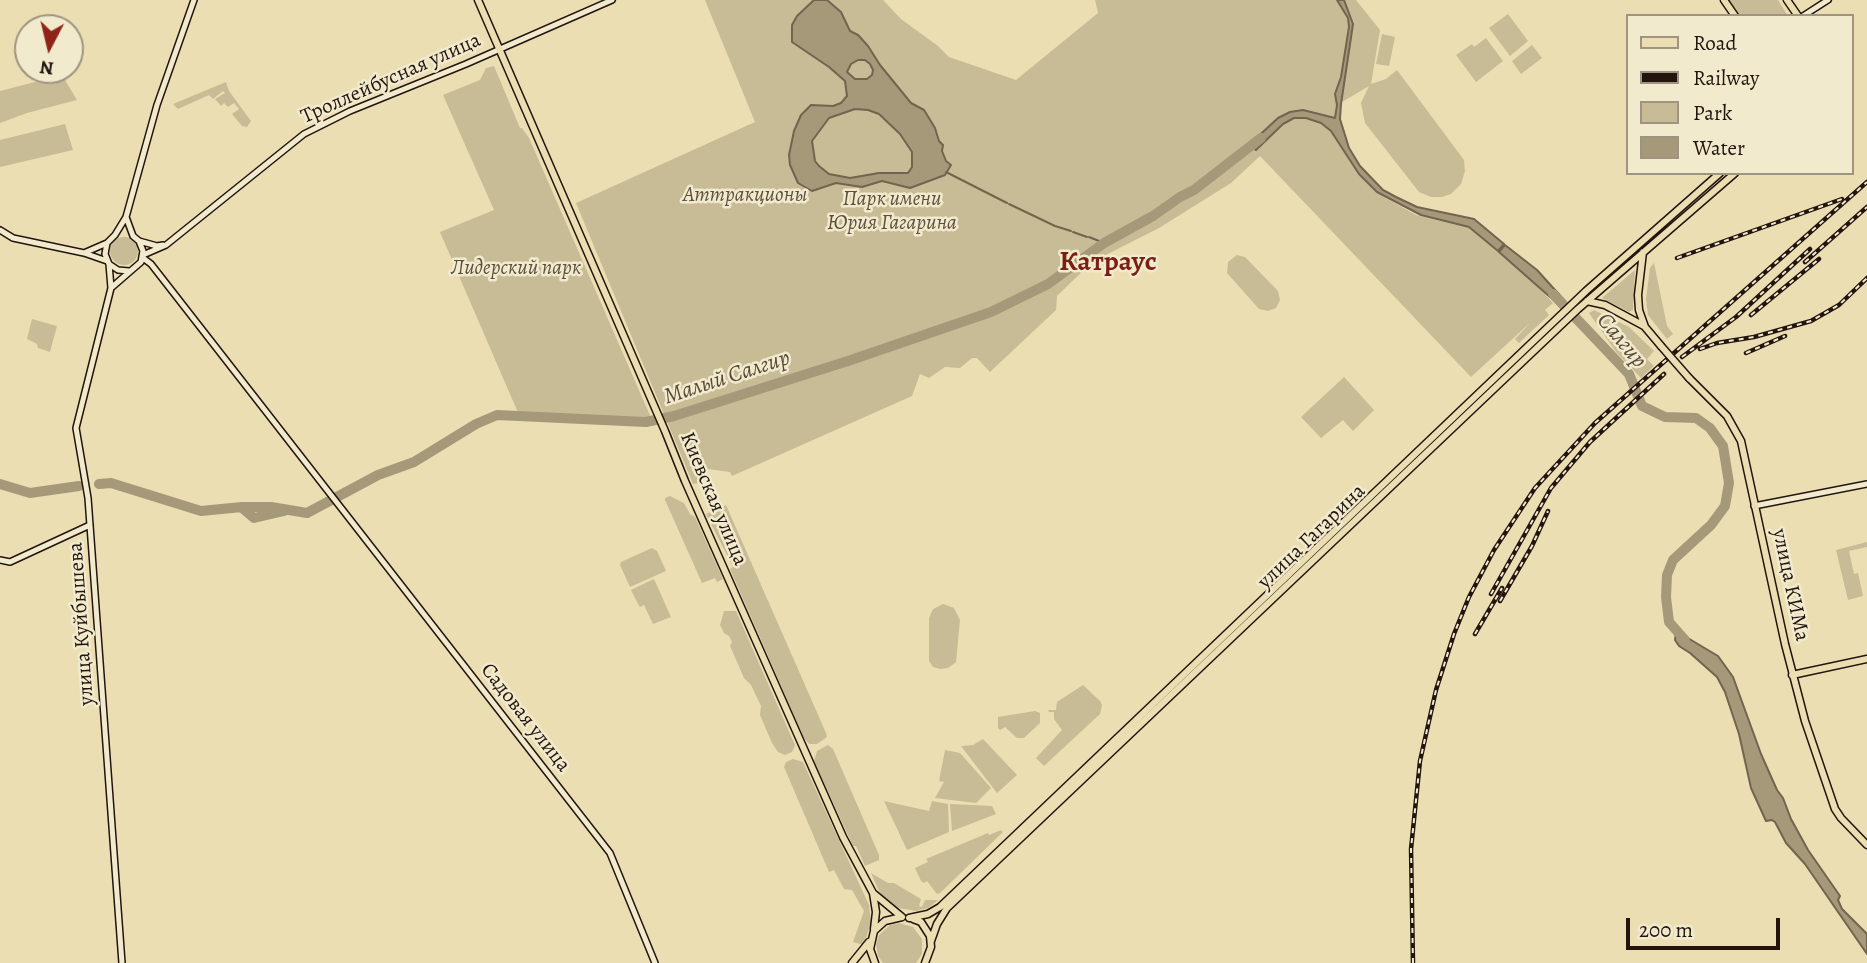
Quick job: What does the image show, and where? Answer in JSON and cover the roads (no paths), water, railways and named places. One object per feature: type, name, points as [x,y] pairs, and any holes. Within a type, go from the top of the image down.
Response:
[{"type":"main road","points":[[84,253],[107,243],[116,235],[126,218],[157,105],[194,0]]},
{"type":"main road","name":"Киевская улица","points":[[478,0],[685,481],[832,812],[873,893],[876,912],[874,931]]},
{"type":"main road","name":"Троллейбусная улица","points":[[143,256],[166,245],[304,134],[350,111],[612,0]]},
{"type":"main road","points":[[1787,0],[1799,14]]},
{"type":"main road","points":[[1804,14],[1828,0]]},
{"type":"main road","name":"улица Гагарина","points":[[874,931],[885,921],[928,914],[940,906],[1647,237],[1718,175]]},
{"type":"main road","name":"улица Гагарина","points":[[1577,305],[1587,300],[1733,175]]},
{"type":"main road","points":[[126,218],[139,241],[157,246],[166,245]]},
{"type":"main road","points":[[0,230],[13,238],[84,253],[108,262],[118,270],[129,271]]},
{"type":"main road","points":[[116,235],[127,233],[134,236]]},
{"type":"main road","points":[[1645,327],[1638,303],[1647,237]]},
{"type":"main road","points":[[111,288],[138,265],[143,256],[139,241]]},
{"type":"main road","points":[[107,243],[105,250],[111,288]]},
{"type":"main road","name":"Садовая улица","points":[[143,256],[610,853],[655,963]]},
{"type":"main road","name":"улица Куйбышева","points":[[111,288],[76,428],[86,479],[90,525],[122,963]]},
{"type":"main road","points":[[1587,300],[1624,314],[1645,327]]},
{"type":"main road","name":"улица Гагарина","points":[[931,941],[947,908],[1562,319]]},
{"type":"main road","name":"улица КИМа","points":[[1645,327],[1735,428],[1746,463],[1792,675],[1817,760],[1835,809],[1867,845]]},
{"type":"main road","points":[[1754,506],[1867,484]]},
{"type":"main road","points":[[2,561],[10,562],[90,525]]},
{"type":"main road","points":[[1792,675],[1867,659]]},
{"type":"main road","name":"Киевская улица","points":[[873,893],[906,917],[925,926],[931,941]]},
{"type":"main road","points":[[852,963],[864,950],[874,931]]},
{"type":"main road","points":[[870,940],[870,953],[875,963]]},
{"type":"main road","points":[[928,963],[931,941]]},
{"type":"water","points":[[814,0],[827,0],[841,12],[850,31],[868,46],[911,103],[924,110],[943,145],[946,161],[951,165],[945,175],[910,188],[882,181],[862,187],[836,183],[812,191],[798,183],[790,165],[789,155],[794,131],[801,115],[811,105],[833,106],[841,103],[847,96],[845,81],[792,42],[792,25],[797,16]],"holes":[[[865,60],[873,70],[867,79],[855,79],[847,72],[851,64]],[[855,109],[879,114],[900,134],[912,152],[912,167],[908,173],[879,173],[850,178],[829,174],[819,166],[815,161],[812,141],[829,118]]]},
{"type":"water","points":[[1337,0],[1344,0],[1353,24],[1340,119],[1349,148],[1360,166],[1383,190],[1417,207],[1474,219],[1504,244],[1498,251],[1469,227],[1421,215],[1377,192],[1359,174],[1331,131],[1321,123],[1306,118],[1294,118],[1283,124],[1256,150],[1250,144],[1278,118],[1290,112],[1303,110],[1335,118],[1335,94],[1341,77],[1349,27],[1348,18]]},
{"type":"water","points":[[1505,245],[1537,270],[1565,301],[1559,306],[1555,299],[1499,252]]},
{"type":"water","points":[[1676,631],[1718,656],[1733,677],[1761,754],[1791,819],[1808,850],[1840,896],[1838,900],[1842,909],[1867,934],[1867,954],[1805,864],[1786,843],[1775,822],[1766,821],[1751,788],[1739,734],[1725,692],[1717,677],[1679,646],[1675,640]]},
{"type":"waterway","name":"Малый Салгир","points":[[99,484],[111,483],[201,511],[271,507],[307,513],[378,475],[414,462],[476,424],[497,415],[646,422],[674,416],[991,312],[1048,284],[1104,243],[1194,190],[1261,138]]},
{"type":"waterway","points":[[946,172],[1007,203]]},
{"type":"waterway","points":[[1009,204],[1071,231]]},
{"type":"waterway","points":[[1073,232],[1087,237]]},
{"type":"waterway","points":[[1089,237],[1104,243]]},
{"type":"waterway","name":"Салгир","points":[[1553,294],[1629,374],[1642,406],[1665,417],[1696,418],[1710,428],[1723,446],[1729,483],[1725,506],[1711,525],[1673,560],[1667,575],[1669,622],[1685,640]]},
{"type":"waterway","name":"Малый Салгир","points":[[0,484],[30,493],[79,486]]},
{"type":"waterway","points":[[241,507],[254,518],[284,511]]},
{"type":"railway","points":[[1413,963],[1411,849],[1420,761],[1436,690],[1454,634],[1469,597],[1494,550],[1535,488],[1595,423],[1867,182]]},
{"type":"railway","points":[[1677,258],[1842,199]]},
{"type":"railway","points":[[1805,262],[1867,207]]},
{"type":"railway","points":[[1682,357],[1736,317],[1810,249]]},
{"type":"railway","points":[[1751,315],[1819,259]]},
{"type":"railway","points":[[1700,349],[1811,321],[1839,305],[1867,278]]},
{"type":"railway","points":[[1746,353],[1785,336]]},
{"type":"railway","points":[[1491,594],[1551,488],[1590,442],[1664,374]]},
{"type":"railway","points":[[1500,601],[1532,546],[1548,511]]},
{"type":"railway","points":[[1475,634],[1502,588]]},
{"type":"district","name":"Катраус","points":[[1108,263]]},
{"type":"park label","name":"Аттракционы","points":[[745,196]]},
{"type":"park label","name":"Парк имени Юрия Гагарина","points":[[892,212]]},
{"type":"park label","name":"Лидерский парк","points":[[516,269]]}]
